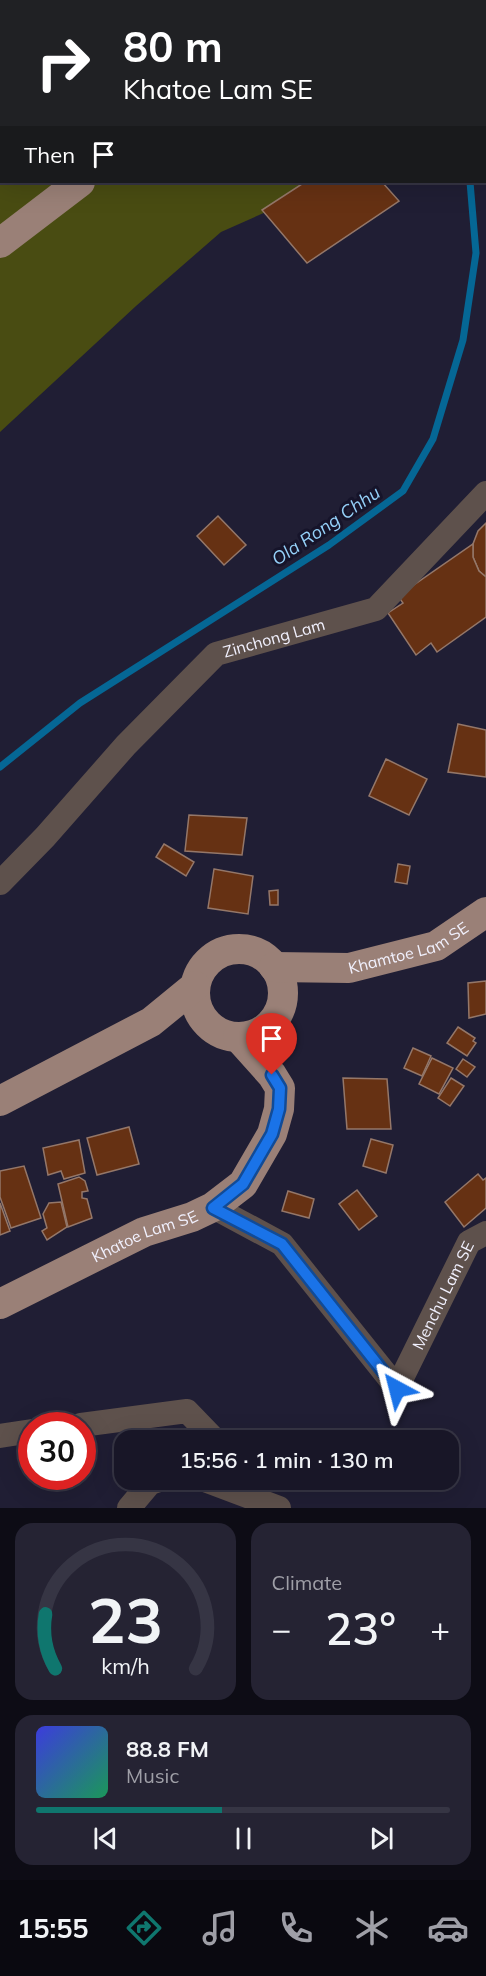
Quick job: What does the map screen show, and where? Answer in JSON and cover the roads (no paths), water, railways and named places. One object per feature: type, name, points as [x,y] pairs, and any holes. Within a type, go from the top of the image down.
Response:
[{"type":"main road","points":[[0,243],[79,183]]},
{"type":"main road","name":"Khamtoe Lam SE","points":[[279,980],[324,967],[349,968],[436,946],[486,912]]},
{"type":"main road","points":[[246,949],[257,952],[279,980],[278,1013],[272,1022],[257,1034],[238,1037],[225,1035],[213,1029],[203,1020],[194,998],[195,986],[204,965],[223,951],[246,949]]},
{"type":"main road","points":[[0,1101],[151,1022],[195,986]]},
{"type":"main road","points":[[151,1022],[203,1020]]},
{"type":"main road","name":"Khatoe Lam SE","points":[[272,1022],[272,1075]]},
{"type":"main road","name":"Khatoe Lam SE","points":[[0,1304],[144,1232],[213,1208],[243,1184],[272,1134],[279,1109],[280,1088],[272,1075],[238,1037]]},
{"type":"street","name":"Zinchong Lam","points":[[0,883],[45,837],[126,745],[216,654],[376,609],[486,493]]},
{"type":"street","name":"Menchu Lam SE","points":[[213,1208],[282,1244],[397,1389],[469,1242],[486,1233]]},
{"type":"street","points":[[96,1423],[187,1411],[206,1430]]},
{"type":"street","points":[[0,1436],[18,1433]]},
{"type":"street","points":[[129,1508],[144,1490]]},
{"type":"street","points":[[232,1490],[281,1508]]},
{"type":"street","points":[[264,1490],[281,1508]]},
{"type":"waterway","name":"Ola Rong Chhu","points":[[0,767],[80,703],[329,545],[403,491],[433,439],[463,340],[476,253],[470,183]]}]
